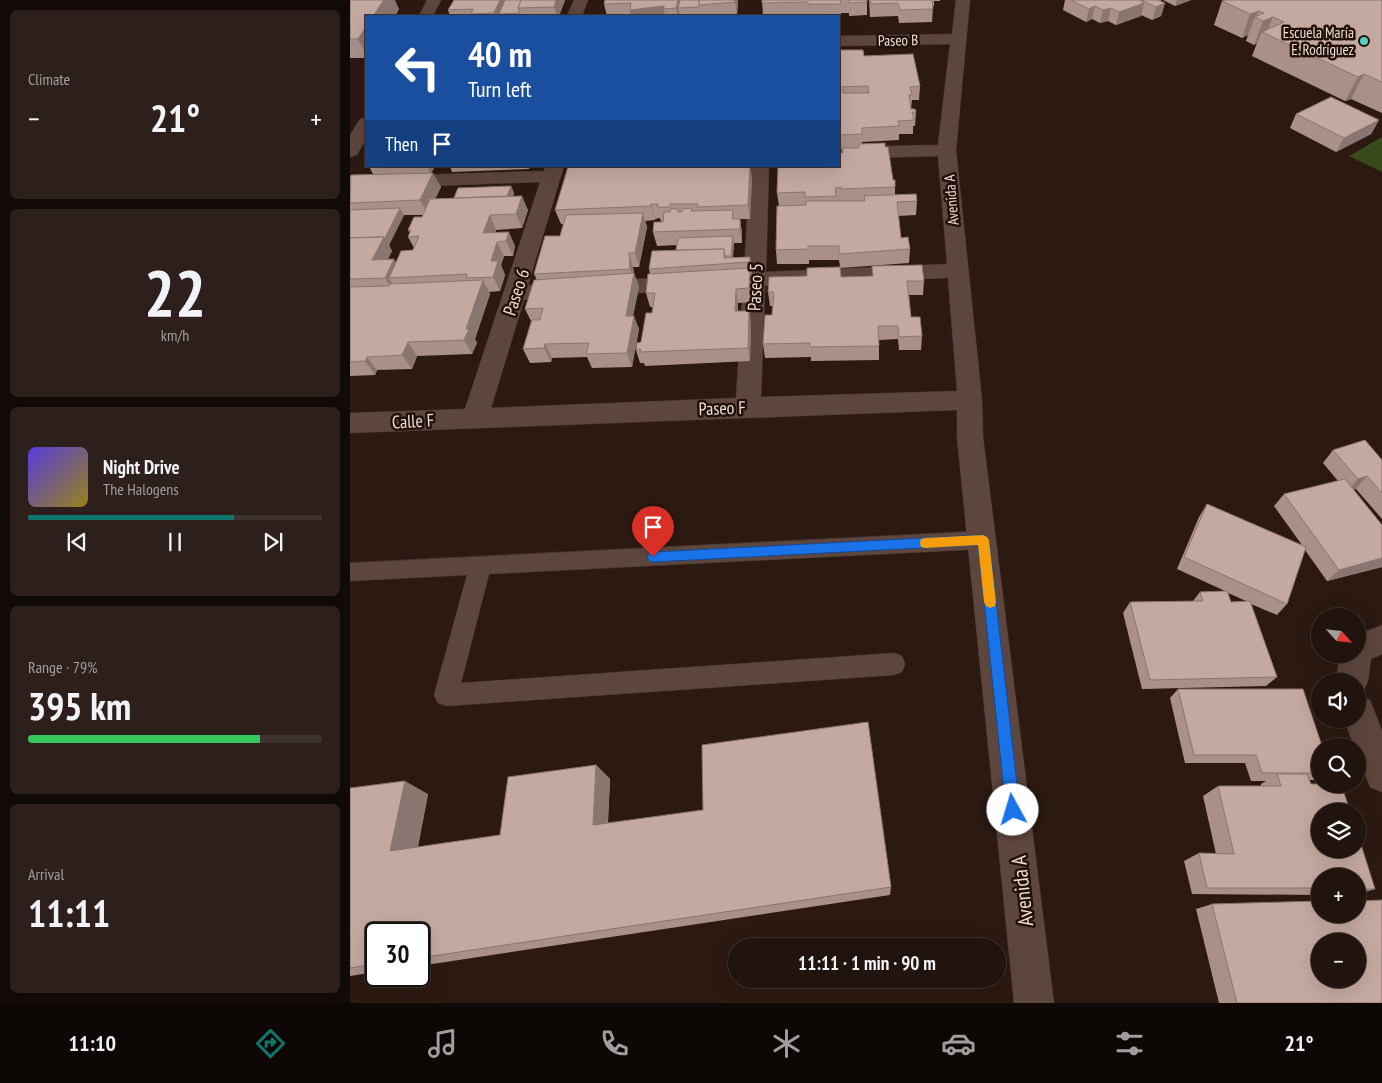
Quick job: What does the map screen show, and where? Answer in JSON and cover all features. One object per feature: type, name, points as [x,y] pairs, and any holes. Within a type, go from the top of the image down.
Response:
[{"type":"street","points":[[426,15],[434,0]]},
{"type":"street","points":[[575,15],[581,0]]},
{"type":"street","name":"Avenida A","points":[[963,0],[947,150],[970,400],[970,437],[1034,1003]]},
{"type":"street","name":"Paseo B","points":[[840,41],[958,39]]},
{"type":"street","points":[[350,151],[365,125]]},
{"type":"street","points":[[840,153],[947,150]]},
{"type":"street","name":"Paseo 5","points":[[748,407],[756,279],[760,167]]},
{"type":"street","points":[[350,183],[554,171]]},
{"type":"street","name":"Paseo 6","points":[[475,418],[554,171]]},
{"type":"street","points":[[515,293],[756,279],[957,271]]},
{"type":"street","name":"Paseo F","points":[[475,418],[970,400]]},
{"type":"street","name":"Calle F","points":[[350,424],[475,418]]},
{"type":"street","points":[[1366,646],[1382,639]]},
{"type":"street","points":[[1364,728],[1382,775]]},
{"type":"lane","points":[[350,572],[983,540]]},
{"type":"lane","points":[[480,566],[446,695],[894,664]]},
{"type":"green space","points":[[1382,137],[1382,172],[1349,156]]},
{"type":"building","points":[[350,0],[384,0],[374,15],[365,15],[365,28],[358,39],[350,39]]},
{"type":"building","points":[[454,0],[500,0],[494,13],[471,14],[473,9],[448,10]]},
{"type":"building","points":[[505,0],[521,0],[518,8],[520,13],[499,14]]},
{"type":"building","points":[[521,0],[556,0],[554,7],[518,8]]},
{"type":"building","points":[[605,0],[678,0],[676,8],[664,9],[664,6],[630,10],[631,3],[604,4]]},
{"type":"building","points":[[680,0],[699,0],[699,7],[678,8]]},
{"type":"building","points":[[699,0],[735,0],[735,2],[699,5]]},
{"type":"building","points":[[762,0],[840,0],[841,4],[808,4],[808,2],[762,3]]},
{"type":"building","points":[[849,0],[867,0],[867,2],[849,3]]},
{"type":"building","points":[[870,0],[932,0],[933,9],[900,10],[898,3],[871,4]]},
{"type":"building","points":[[1071,0],[1140,0],[1144,3],[1119,12],[1111,8],[1103,10],[1095,6],[1089,9]]},
{"type":"building","points":[[1141,0],[1157,0],[1165,3],[1156,7]]},
{"type":"building","points":[[1382,0],[1382,82],[1364,74],[1358,77],[1262,32],[1284,22],[1273,17],[1263,21],[1255,17],[1264,13],[1259,11],[1250,14],[1222,1]]},
{"type":"building","points":[[840,50],[863,50],[864,56],[913,54],[920,86],[910,87],[912,95],[909,95],[911,109],[915,109],[916,112],[912,112],[914,120],[898,121],[899,126],[862,128],[862,134],[840,135],[840,90],[843,93],[869,93],[868,86],[840,87]]},
{"type":"building","points":[[1331,97],[1379,120],[1344,138],[1296,114]]},
{"type":"building","points":[[885,143],[885,147],[888,147],[895,187],[841,189],[841,187],[835,188],[836,196],[805,197],[805,192],[777,193],[778,167],[840,167],[840,153],[843,153],[842,148],[859,148],[859,144]]},
{"type":"building","points":[[568,167],[750,167],[748,205],[697,207],[698,204],[670,204],[670,207],[657,207],[658,204],[651,204],[651,206],[555,210]]},
{"type":"building","points":[[433,173],[420,200],[350,203],[351,175]]},
{"type":"building","points":[[511,186],[507,196],[454,198],[458,188]]},
{"type":"building","points":[[916,194],[917,201],[897,202],[901,238],[908,237],[910,249],[839,254],[839,246],[808,246],[808,249],[776,250],[777,206],[806,205],[806,201],[865,201],[864,196]]},
{"type":"building","points":[[522,196],[516,214],[490,215],[483,233],[509,232],[506,241],[497,242],[491,261],[498,261],[493,277],[466,278],[467,274],[389,278],[401,251],[413,250],[419,236],[408,237],[411,230],[408,230],[414,217],[422,217],[430,199]]},
{"type":"building","points":[[400,208],[385,238],[350,238],[350,210]]},
{"type":"building","points":[[692,208],[691,211],[733,210],[732,219],[740,219],[740,229],[653,232],[654,222],[663,222],[664,212],[670,212],[670,209],[678,209],[678,212],[682,212],[682,209]]},
{"type":"building","points":[[643,213],[635,253],[629,253],[630,269],[534,274],[545,236],[560,236],[566,215]]},
{"type":"building","points":[[733,236],[731,256],[725,256],[724,249],[676,250],[678,238]]},
{"type":"building","points":[[384,237],[372,260],[394,259],[385,278],[350,279],[350,238]]},
{"type":"building","points":[[724,249],[724,258],[750,257],[749,262],[649,269],[652,251]]},
{"type":"building","points":[[922,265],[924,281],[907,281],[911,317],[920,317],[922,336],[899,337],[898,326],[878,326],[879,346],[810,347],[810,343],[763,344],[765,315],[772,315],[774,292],[768,292],[769,277],[807,276],[807,268],[840,267],[841,277],[873,276],[872,266]]},
{"type":"building","points":[[750,268],[749,288],[736,289],[735,311],[749,311],[748,348],[640,352],[641,349],[636,350],[637,343],[641,342],[646,313],[652,313],[655,293],[646,293],[648,274]]},
{"type":"building","points":[[634,273],[626,316],[634,316],[627,353],[586,354],[589,343],[545,344],[544,348],[523,349],[532,320],[540,320],[543,308],[525,309],[534,280]]},
{"type":"building","points":[[483,280],[464,340],[408,342],[402,355],[367,357],[365,361],[350,362],[350,287]]},
{"type":"building","points":[[1365,440],[1382,460],[1382,493],[1367,476],[1358,479],[1333,450]]},
{"type":"building","points":[[1345,479],[1382,525],[1382,558],[1339,570],[1284,494]]},
{"type":"building","points":[[1207,504],[1306,547],[1287,604],[1184,557]]},
{"type":"building","points":[[1227,591],[1231,602],[1250,601],[1277,677],[1150,680],[1130,602],[1203,601],[1200,592]]},
{"type":"building","points":[[1178,689],[1303,689],[1311,713],[1311,728],[1316,728],[1319,738],[1311,738],[1311,773],[1262,773],[1256,755],[1194,755]]},
{"type":"building","points":[[868,722],[891,887],[430,956],[430,922],[365,922],[365,966],[350,968],[350,788],[405,781],[390,851],[500,835],[508,777],[596,765],[593,825],[703,810],[702,745]]},
{"type":"building","points":[[1277,774],[1307,774],[1311,784],[1311,793],[1344,793],[1347,803],[1311,803],[1311,858],[1365,858],[1375,889],[1366,889],[1366,868],[1311,868],[1311,888],[1207,888],[1199,853],[1234,854],[1218,786],[1281,786]]},
{"type":"building","points":[[1382,900],[1382,1003],[1237,1003],[1212,904],[1311,901],[1311,923],[1366,923],[1366,901]]},
{"type":"slow traffic","points":[[925,543],[983,540],[990,602]]},
{"type":"place","name":"Escuela María E. Rodríguez","points":[[1364,41]]},
{"type":"route","points":[[653,557],[983,540],[1013,810]]}]
